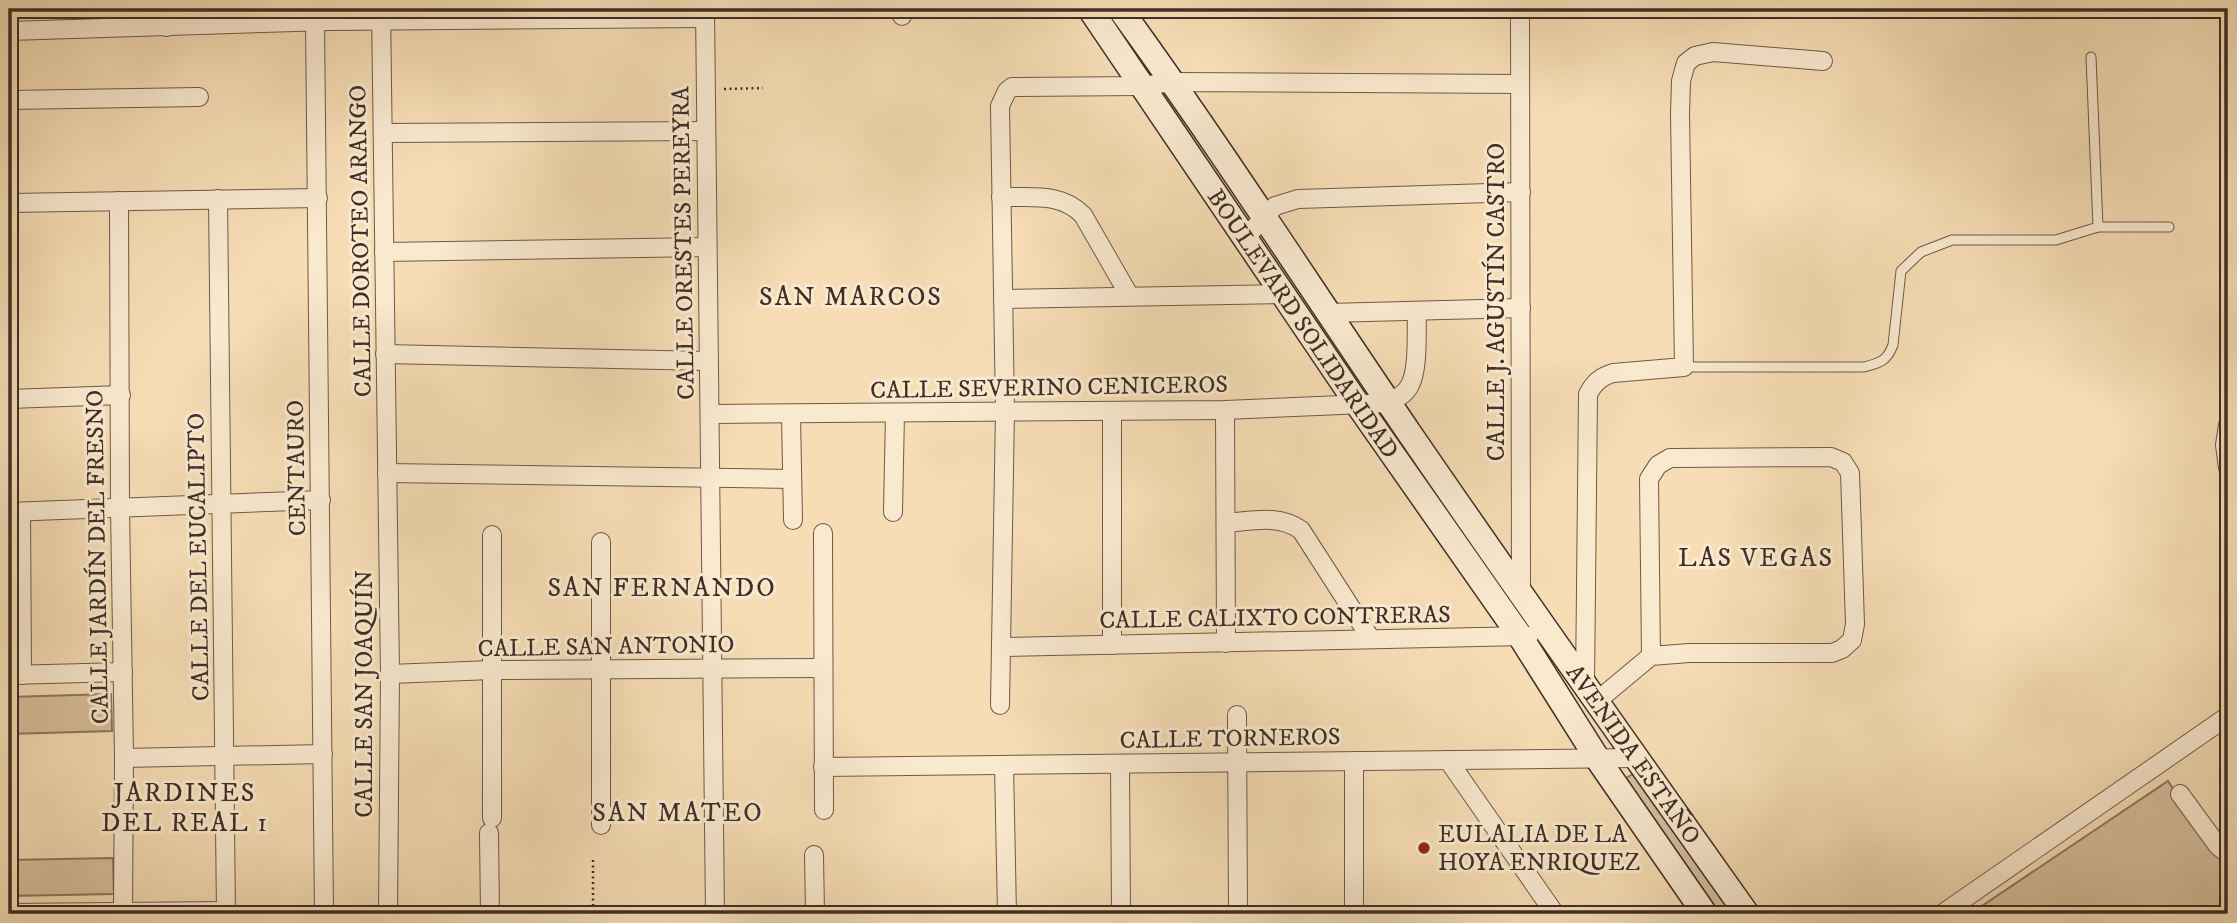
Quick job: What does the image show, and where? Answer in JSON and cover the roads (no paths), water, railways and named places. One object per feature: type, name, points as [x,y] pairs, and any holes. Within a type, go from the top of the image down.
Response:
[{"type":"main road","name":"BOULEVARD SOLIDARIDAD","points":[[1090,9],[1244,239],[1520,636]]},
{"type":"main road","name":"BOULEVARD SOLIDARIDAD","points":[[1120,9],[1173,82],[1521,594]]},
{"type":"main road","name":"AVENIDA ESTAÑO","points":[[1521,594],[1747,914]]},
{"type":"main road","name":"AVENIDA ESTAÑO","points":[[1520,636],[1597,758],[1705,914]]},
{"type":"street","points":[[166,9],[167,27]]},
{"type":"street","name":"CALLE J. AGUSTÍN CASTRO","points":[[1521,594],[1520,84],[1525,9]]},
{"type":"street","points":[[9,30],[167,27],[276,16],[315,22],[382,15],[705,14]]},
{"type":"street","name":"CALLE ORESTES PEREYRA","points":[[705,14],[715,914]]},
{"type":"street","name":"CALLE DOROTEO ARANGO","points":[[382,15],[387,473]]},
{"type":"street","name":"CENTAURO","points":[[315,22],[324,914]]},
{"type":"street","points":[[1591,693],[1588,394],[1594,383],[1613,373],[1684,367],[1680,114],[1681,81],[1686,63],[1695,56],[1713,52],[1823,61]]},
{"type":"street","points":[[1000,705],[1005,411],[1000,106],[1007,91],[1012,87],[1142,86],[1173,82],[1520,84]]},
{"type":"street","points":[[9,100],[199,97]]},
{"type":"street","points":[[383,133],[705,131]]},
{"type":"street","points":[[1244,239],[1275,206],[1298,199],[1521,192]]},
{"type":"street","points":[[1001,197],[1058,198],[1072,204],[1083,215],[1129,295]]},
{"type":"street","points":[[9,203],[318,198]]},
{"type":"street","name":"CALLE DEL EUCALIPTO","points":[[218,199],[226,913]]},
{"type":"street","name":"CALLE JARDÍN DEL FRESNO","points":[[119,201],[124,758],[122,912]]},
{"type":"street","points":[[384,252],[707,247]]},
{"type":"street","points":[[1003,299],[1282,294]]},
{"type":"street","points":[[1328,313],[1521,307]]},
{"type":"street","points":[[1389,402],[1401,396],[1410,385],[1417,311]]},
{"type":"street","points":[[386,354],[708,361]]},
{"type":"street","points":[[9,399],[121,395]]},
{"type":"street","name":"CALLE SEVERINO CENICEROS","points":[[710,414],[1225,410],[1389,402]]},
{"type":"street","points":[[1225,410],[1226,643]]},
{"type":"street","points":[[1112,411],[1112,645]]},
{"type":"street","points":[[893,512],[895,413]]},
{"type":"street","points":[[791,415],[793,520]]},
{"type":"street","points":[[2228,425],[2225,445],[2228,468]]},
{"type":"street","points":[[1591,693],[1651,656],[1689,653],[1832,653],[1852,640],[1856,610],[1850,473],[1843,462],[1831,457],[1670,457],[1658,465],[1649,479],[1651,656]]},
{"type":"street","points":[[387,473],[792,479]]},
{"type":"street","name":"CALLE SAN JOAQUÍN","points":[[387,473],[390,674],[388,914]]},
{"type":"street","points":[[123,672],[15,675],[15,512],[321,500]]},
{"type":"street","points":[[1227,523],[1277,519],[1291,523],[1301,530],[1371,639]]},
{"type":"street","points":[[823,533],[824,810]]},
{"type":"street","points":[[490,914],[492,535]]},
{"type":"street","points":[[601,542],[601,825]]},
{"type":"street","name":"CALLE CALIXTO CONTRERAS","points":[[1001,647],[1550,636]]},
{"type":"street","name":"CALLE SAN ANTONIO","points":[[390,674],[492,670],[822,668]]},
{"type":"street","points":[[1237,716],[1238,914]]},
{"type":"street","points":[[1942,914],[2228,716]]},
{"type":"street","points":[[124,758],[323,754]]},
{"type":"street","name":"CALLE TORNEROS","points":[[823,767],[1637,758]]},
{"type":"street","points":[[1448,760],[1555,914]]},
{"type":"street","points":[[1354,761],[1354,914]]},
{"type":"street","points":[[1120,764],[1121,914]]},
{"type":"street","points":[[1004,765],[1007,914]]},
{"type":"street","points":[[2180,794],[2218,846],[2228,854]]},
{"type":"street","points":[[814,855],[815,914]]},
{"type":"street","points":[[9,913],[226,913]]},
{"type":"lane","points":[[2091,57],[2098,227]]},
{"type":"lane","points":[[1684,367],[1864,367],[1881,363],[1889,356],[1893,345],[1901,271],[1921,252],[1952,240],[2056,240],[2098,227],[2169,227]]},
{"type":"place","name":"EULALIA DE LA HOYA ENRIQUEZ","points":[[1424,848]]},
{"type":"district","name":"SAN MARCOS","points":[[851,296]]},
{"type":"district","name":"LAS VEGAS","points":[[1756,557]]},
{"type":"district","name":"SAN FERNANDO","points":[[662,587]]},
{"type":"district","name":"JARDINES DEL REAL 1","points":[[185,807]]},
{"type":"district","name":"SAN MATEO","points":[[678,812]]}]
